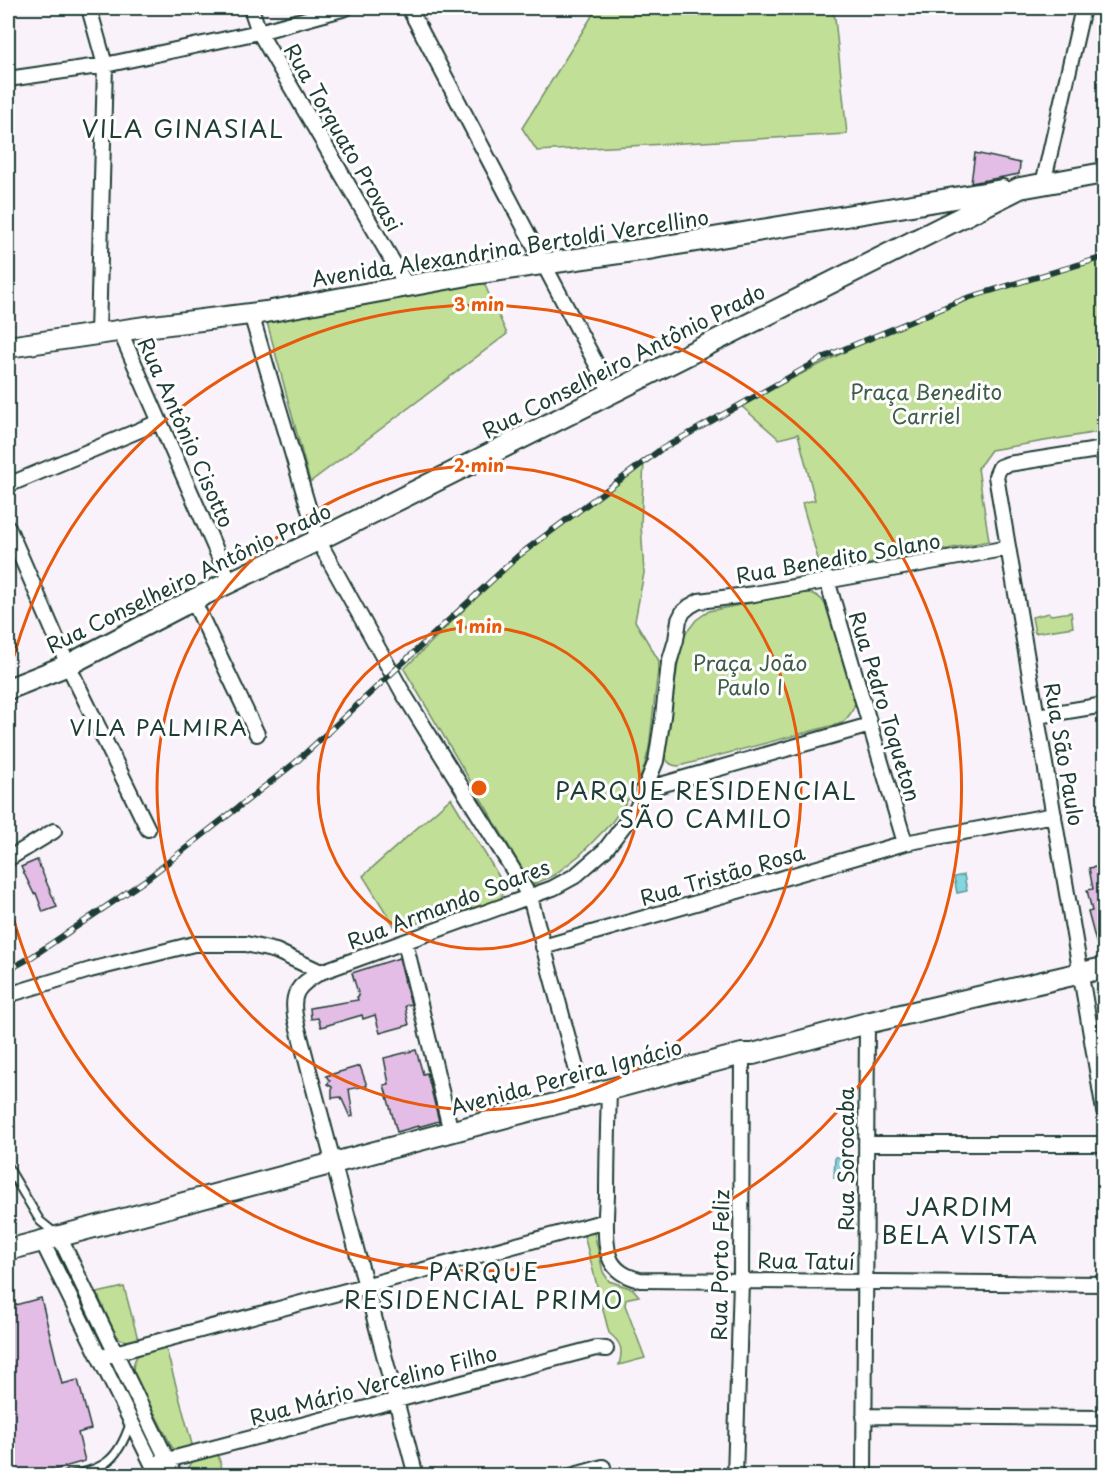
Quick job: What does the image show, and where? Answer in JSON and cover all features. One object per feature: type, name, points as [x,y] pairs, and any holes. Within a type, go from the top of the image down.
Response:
[{"type":"main road","name":"Rua Conselheiro Antônio Prado","points":[[8,689],[68,665],[193,600],[318,540],[1020,188],[1104,173]]},
{"type":"main road","name":"Avenida Alexandrina Bertoldi Vercellino","points":[[8,347],[251,314],[407,286],[1020,188]]},
{"type":"main road","points":[[932,201],[942,212],[944,225]]},
{"type":"main road","name":"Avenida Pereira Ignácio","points":[[8,1250],[742,1054],[753,1054],[867,1023],[1104,968]]},
{"type":"street","points":[[89,8],[105,64],[98,334]]},
{"type":"street","name":"Rua Torquato Provasi","points":[[251,8],[259,32],[407,286]]},
{"type":"street","points":[[8,79],[105,64],[259,32],[346,8]]},
{"type":"street","points":[[409,8],[611,392]]},
{"type":"street","points":[[1043,184],[1083,8]]},
{"type":"street","points":[[251,314],[318,540],[403,693],[530,897],[584,1097]]},
{"type":"street","name":"Rua Antônio Cisotto","points":[[120,331],[230,582]]},
{"type":"street","points":[[8,485],[159,422]]},
{"type":"street","name":"Rua São Paulo","points":[[1104,449],[1005,464],[998,469],[996,476],[1104,1111]]},
{"type":"street","points":[[8,526],[68,665],[148,829]]},
{"type":"street","name":"Rua Benedito Solano","points":[[681,616],[686,609],[699,601],[743,596],[1008,548]]},
{"type":"street","name":"Rua Pedro Toqueton","points":[[826,580],[905,843]]},
{"type":"street","points":[[193,600],[257,734]]},
{"type":"street","name":"Rua Armando Soares","points":[[333,1163],[293,1010],[294,999],[301,986],[321,972],[553,888],[575,876],[606,850],[636,809],[656,761],[669,663],[681,616]]},
{"type":"street","points":[[1037,716],[1104,705]]},
{"type":"street","points":[[643,790],[870,725]]},
{"type":"street","name":"Rua Tristão Rosa","points":[[543,947],[905,843],[1054,814]]},
{"type":"street","points":[[8,859],[54,831]]},
{"type":"street","points":[[405,942],[451,1132]]},
{"type":"street","points":[[8,995],[90,970],[194,944],[246,944],[276,951],[321,972]]},
{"type":"street","name":"Rua Sorocaba","points":[[864,1476],[867,1023]]},
{"type":"street","name":"Rua Porto Feliz","points":[[735,1476],[741,1281],[742,1054]]},
{"type":"street","points":[[100,1357],[606,1221],[609,1090]]},
{"type":"street","points":[[866,1144],[1104,1144]]},
{"type":"street","points":[[333,1163],[416,1476]]},
{"type":"street","name":"Rua Tatuí","points":[[606,1221],[609,1256],[618,1271],[640,1280],[1104,1284]]},
{"type":"street","points":[[51,1239],[115,1353],[175,1476]]},
{"type":"street","points":[[51,1239],[100,1357],[155,1470]]},
{"type":"street","name":"Rua Mário Vercelino Filho","points":[[155,1470],[167,1460],[596,1347],[606,1349]]},
{"type":"street","points":[[864,1416],[1104,1418]]},
{"type":"street","points":[[571,1476],[603,1467]]},
{"type":"lane","points":[[8,1167],[51,1239]]},
{"type":"lane","points":[[40,1221],[51,1239]]},
{"type":"lane","points":[[66,1476],[101,1466],[110,1460],[124,1442],[131,1421]]},
{"type":"green space","points":[[597,8],[831,8],[835,18],[847,134],[537,151],[522,128]]},
{"type":"green space","name":"Praça Benedito Carriel","points":[[1104,259],[1104,431],[991,450],[978,468],[989,541],[822,573],[802,503],[815,500],[798,434],[779,439],[740,405],[884,332],[1006,286]]},
{"type":"green space","points":[[483,281],[507,334],[310,482],[267,322]]},
{"type":"green space","points":[[644,461],[641,524],[644,573],[635,621],[659,661],[649,748],[645,764],[637,787],[612,822],[580,855],[554,875],[532,885],[404,669],[516,558]]},
{"type":"green space","name":"Praça João Paulo I","points":[[802,593],[818,596],[827,609],[855,703],[849,716],[842,723],[679,766],[670,764],[665,751],[680,649],[686,633],[696,620],[709,611]]},
{"type":"green space","points":[[1071,612],[1073,627],[1035,633],[1032,617],[1049,613],[1051,615]]},
{"type":"green space","points":[[451,798],[503,883],[502,895],[497,901],[396,929],[363,876]]},
{"type":"green space","points":[[594,1232],[603,1272],[609,1281],[633,1289],[639,1296],[629,1298],[625,1305],[645,1358],[619,1365],[620,1347],[617,1340],[609,1333],[584,1235]]},
{"type":"green space","points":[[124,1287],[138,1339],[131,1341],[119,1338],[97,1293]]},
{"type":"green space","points":[[165,1345],[193,1448],[177,1451],[172,1447],[133,1371],[139,1354],[147,1349]]},
{"type":"green space","points":[[217,1452],[224,1475],[187,1476],[193,1462]]},
{"type":"water","points":[[964,875],[967,891],[957,893],[954,877]]},
{"type":"water","points":[[835,1157],[845,1157],[845,1178],[834,1178]]},
{"type":"building","points":[[975,153],[1020,163],[1019,174],[971,183]]},
{"type":"building","points":[[37,860],[57,907],[43,912],[36,893],[34,894],[21,867]]},
{"type":"building","points":[[1104,866],[1104,956],[1100,957],[1088,912],[1092,911],[1087,890],[1093,889],[1089,868]]},
{"type":"building","points":[[399,958],[411,1004],[405,1006],[409,1025],[380,1033],[375,1015],[363,1019],[362,1015],[321,1027],[318,1018],[311,1019],[310,1008],[358,1000],[359,996],[352,973]]},
{"type":"building","points":[[416,1050],[423,1074],[427,1073],[439,1121],[397,1132],[384,1085],[389,1084],[384,1058]]},
{"type":"building","points":[[360,1066],[367,1086],[349,1089],[353,1116],[350,1117],[341,1097],[332,1098],[332,1087],[327,1084],[330,1081],[326,1076]]},
{"type":"building","points":[[41,1298],[62,1384],[78,1380],[91,1429],[78,1433],[85,1461],[33,1476],[9,1476],[8,1307]]},
{"type":"railway","points":[[8,970],[30,958],[144,881],[296,762],[518,556],[660,450],[825,357],[967,298],[1104,257]]},
{"type":"district","name":"VILA GINASIAL","points":[[183,128]]},
{"type":"district","name":"VILA PALMIRA","points":[[159,726]]},
{"type":"district","name":"PARQUE RESIDENCIAL SÃO CAMILO","points":[[706,804]]},
{"type":"district","name":"JARDIM BELA VISTA","points":[[960,1220]]},
{"type":"district","name":"PARQUE RESIDENCIAL PRIMO","points":[[484,1285]]}]
